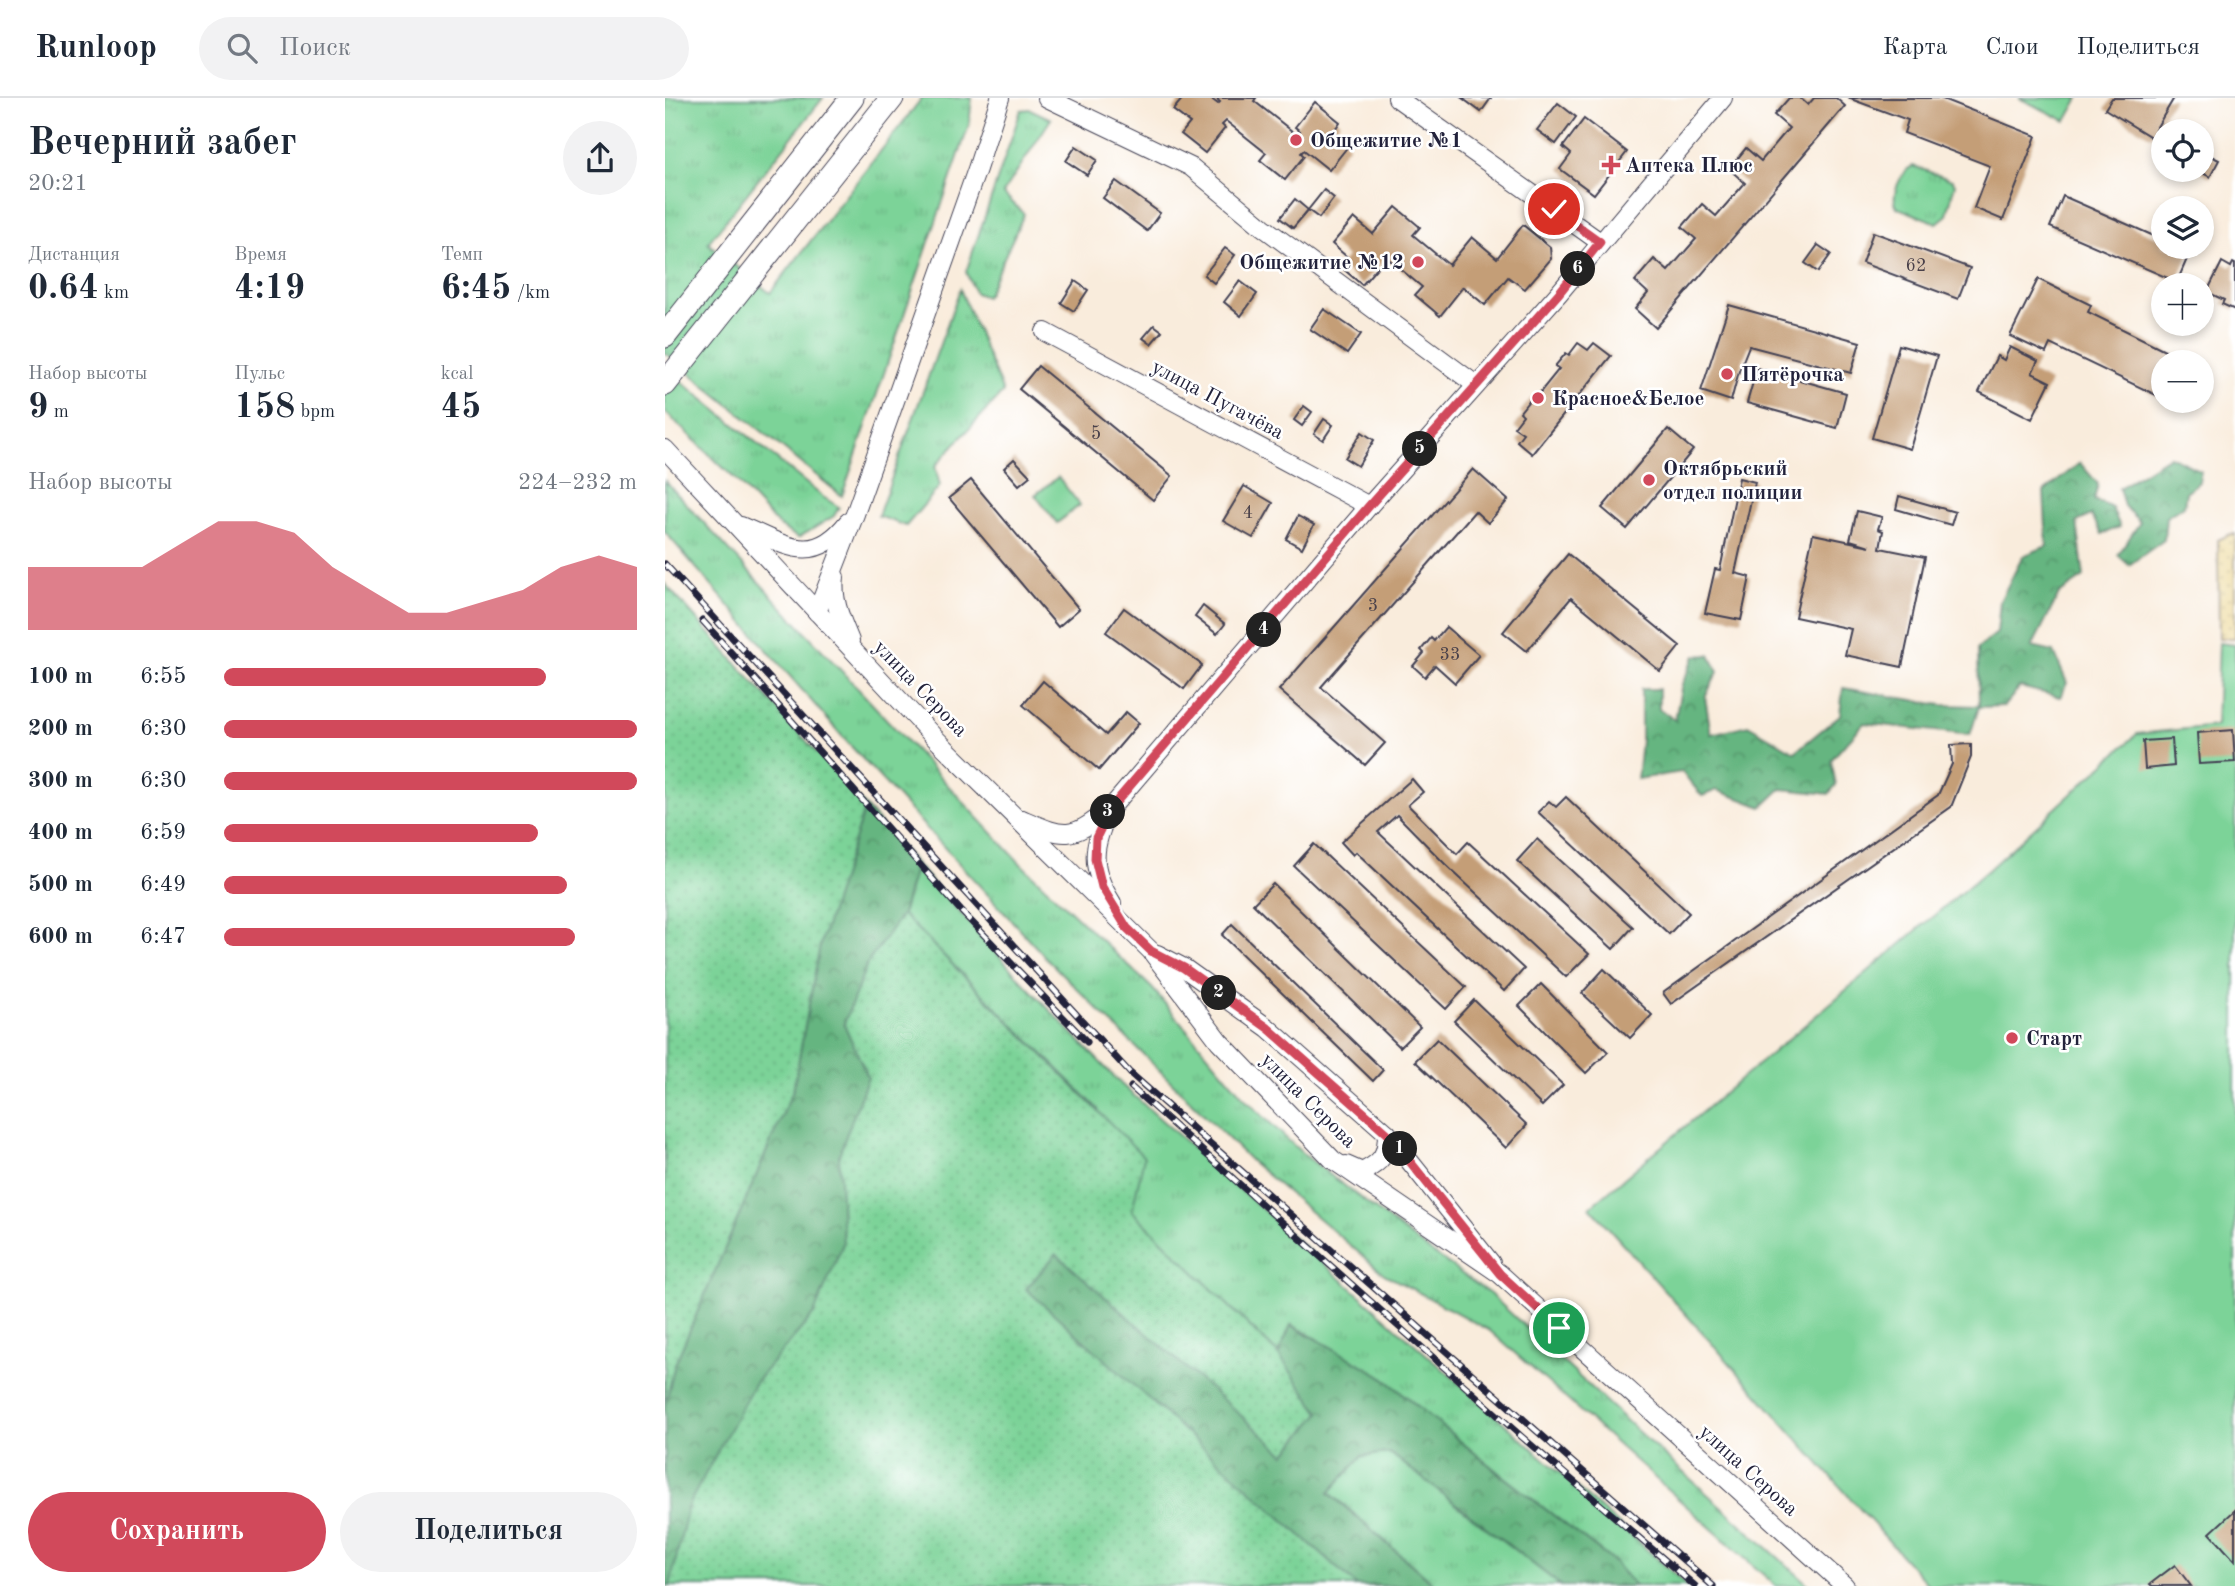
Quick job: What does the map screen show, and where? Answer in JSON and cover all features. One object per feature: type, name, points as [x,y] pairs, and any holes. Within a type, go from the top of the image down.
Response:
[{"type":"main road","points":[[665,336],[852,98]]},
{"type":"main road","points":[[665,384],[892,98]]},
{"type":"street","points":[[817,612],[855,514],[1000,98]]},
{"type":"street","points":[[1047,98],[1191,167],[1263,227],[1476,385]]},
{"type":"street","points":[[1397,98],[1600,242]]},
{"type":"street","points":[[1013,815],[1054,833],[1071,834],[1088,827],[1110,809],[1369,506],[1559,293],[1723,98]]},
{"type":"street","name":"улица Пугачёва","points":[[1045,332],[1369,506]]},
{"type":"street","name":"улица Серова","points":[[665,449],[934,737],[1151,951],[1219,1041],[1333,1160],[1500,1274],[1845,1586]]},
{"type":"street","points":[[733,523],[789,546],[809,550],[821,547],[838,535],[855,514]]},
{"type":"street","points":[[837,561],[833,589],[835,604],[853,650]]},
{"type":"street","points":[[1110,809],[1096,838],[1095,859],[1102,887],[1127,928]]},
{"type":"street","name":"улица Серова","points":[[1151,951],[1184,968],[1268,1028],[1387,1133],[1500,1274]]},
{"type":"street","points":[[1333,1160],[1362,1172],[1376,1165],[1387,1150],[1387,1133]]},
{"type":"green space","points":[[665,98],[823,98],[708,243],[770,293],[922,98],[972,98],[969,125],[842,496],[665,353]]},
{"type":"green space","points":[[2019,98],[2079,98],[2066,121]]},
{"type":"green space","points":[[1030,109],[1051,119],[1003,193],[1024,214],[986,297],[975,293],[966,272],[1021,110]]},
{"type":"green space","points":[[1913,166],[1952,180],[1955,184],[1947,215],[1937,223],[1898,208],[1895,198],[1898,185],[1904,173]]},
{"type":"green space","points":[[960,289],[1003,392],[935,466],[940,486],[906,526],[878,516]]},
{"type":"green space","points":[[665,368],[823,497],[839,507],[834,516],[798,538],[778,525],[733,477],[665,412]]},
{"type":"green space","points":[[2170,456],[2201,471],[2199,482],[2186,492],[2184,506],[2166,517],[2164,540],[2129,565],[2118,555],[2140,522],[2124,506],[2119,488]]},
{"type":"green space","points":[[2080,463],[2098,484],[2094,500],[2112,508],[2120,527],[2102,534],[2091,515],[2077,522],[2084,577],[2059,594],[2032,647],[2054,652],[2067,683],[2060,697],[2020,687],[2004,706],[1979,707],[1970,735],[1864,723],[1831,760],[1836,785],[1829,794],[1781,789],[1762,807],[1717,790],[1702,796],[1682,772],[1637,779],[1641,740],[1641,689],[1659,689],[1659,709],[1675,720],[1682,684],[1695,656],[1710,655],[1718,672],[1705,697],[1711,734],[1748,725],[1795,752],[1840,715],[1843,688],[1942,705],[1979,706],[1978,648],[1997,633],[2000,601],[2023,556],[2047,546],[2044,492]]},
{"type":"green space","points":[[1058,477],[1080,505],[1057,523],[1035,495]]},
{"type":"green space","points":[[665,481],[1021,864],[1152,988],[1247,1101],[1302,1153],[1490,1294],[1810,1586],[1776,1586],[1489,1330],[1384,1274],[1252,1162],[1048,960],[848,743],[665,532]]},
{"type":"green space","points":[[665,584],[865,806],[820,945],[793,1090],[675,1364],[665,1405]]},
{"type":"green space","name":"Старт","points":[[2219,643],[2235,645],[2235,1586],[1929,1586],[1590,1207],[1989,869],[2137,734],[2216,726]]},
{"type":"green space","points":[[865,806],[916,864],[902,914],[867,964],[844,1024],[868,1077],[839,1155],[843,1244],[814,1314],[754,1384],[670,1586],[665,1586],[665,1405],[675,1364],[793,1090],[820,945]]},
{"type":"green space","points":[[916,864],[1022,981],[1122,1085],[1688,1586],[1635,1586],[1614,1562],[1505,1478],[1380,1375],[1292,1325],[1278,1354],[1132,1211],[1098,1109],[902,914]]},
{"type":"green space","points":[[902,914],[1144,1157],[1132,1211],[1278,1354],[1320,1413],[1285,1454],[1056,1254],[1026,1289],[1357,1586],[670,1586],[688,1506],[754,1384],[814,1314],[843,1244],[839,1155],[868,1077],[844,1024],[867,964]]},
{"type":"green space","points":[[1056,1253],[1285,1454],[1320,1413],[1278,1354],[1291,1325],[1380,1375],[1505,1478],[1614,1562],[1635,1586],[1557,1586],[1559,1584],[1390,1453],[1362,1456],[1329,1493],[1436,1586],[1357,1586],[1026,1289]]},
{"type":"green space","points":[[1390,1453],[1559,1584],[1436,1586],[1329,1492],[1362,1456]]},
{"type":"sand","points":[[2235,534],[2235,638],[2219,638],[2218,540]]},
{"type":"building","name":"Общежитие №1","points":[[1183,98],[1210,98],[1218,104],[1220,102],[1216,98],[1256,98],[1254,101],[1297,135],[1300,131],[1295,127],[1315,102],[1340,122],[1333,132],[1349,145],[1329,170],[1304,150],[1301,153],[1304,156],[1285,180],[1260,160],[1266,153],[1226,121],[1222,125],[1225,128],[1205,153],[1181,134],[1190,123],[1173,110]]},
{"type":"building","points":[[1462,98],[1491,98],[1481,112]]},
{"type":"building","points":[[1789,98],[1800,98],[1808,105],[1814,98],[1836,98],[1845,106],[1656,328],[1635,309],[1648,293],[1635,281],[1654,259],[1668,271],[1696,239],[1682,227],[1702,204],[1716,216],[1745,183],[1729,169],[1746,148],[1761,161],[1789,128],[1774,115]]},
{"type":"building","points":[[1848,98],[1940,98],[2036,136],[2003,220],[1974,208],[1990,166],[1904,133],[1908,120]]},
{"type":"building","points":[[2112,98],[2174,98],[2162,119],[2151,119],[2151,137],[2105,109]]},
{"type":"building","points":[[1558,103],[1576,117],[1556,144],[1537,130]]},
{"type":"building","points":[[1584,119],[1627,152],[1594,194],[1560,169],[1571,154],[1563,147]]},
{"type":"building","points":[[1076,146],[1097,160],[1087,175],[1066,161]]},
{"type":"building","points":[[1116,181],[1160,213],[1147,231],[1103,198]]},
{"type":"building","points":[[1324,190],[1334,198],[1319,218],[1308,210]]},
{"type":"building","points":[[2063,196],[2151,235],[2151,259],[2187,259],[2181,273],[2156,273],[2050,227]]},
{"type":"building","points":[[1295,199],[1308,210],[1293,228],[1280,218]]},
{"type":"building","name":"Общежитие №12","points":[[1396,207],[1420,227],[1413,235],[1449,265],[1472,237],[1497,258],[1523,225],[1550,247],[1551,259],[1525,289],[1508,277],[1485,305],[1463,287],[1440,316],[1415,295],[1422,287],[1386,257],[1362,285],[1340,266],[1347,257],[1332,244],[1354,218],[1373,234]]},
{"type":"building","points":[[1873,232],[1970,268],[1958,299],[1862,263]]},
{"type":"building","points":[[1818,245],[1831,254],[1818,272],[1805,263]]},
{"type":"building","points":[[1225,248],[1235,255],[1214,283],[1204,275]]},
{"type":"building","points":[[2222,262],[2231,267],[2235,264],[2235,310],[2222,304],[2224,300],[2214,295],[2214,278]]},
{"type":"building","points":[[2038,279],[2091,305],[2088,312],[2165,350],[2151,350],[2151,393],[2050,344],[2046,353],[2010,336]]},
{"type":"building","points":[[1075,281],[1088,290],[1074,311],[1061,303]]},
{"type":"building","points":[[1240,281],[1257,294],[1241,316],[1224,302]]},
{"type":"building","points":[[1729,305],[1860,342],[1851,373],[1749,346],[1731,401],[1701,391]]},
{"type":"building","points":[[1324,309],[1361,334],[1347,354],[1310,329]]},
{"type":"building","points":[[1154,325],[1162,331],[1151,344],[1143,338]]},
{"type":"building","points":[[1578,343],[1588,350],[1594,343],[1611,356],[1532,454],[1517,441],[1523,433],[1514,427],[1523,415],[1520,412],[1531,398],[1534,400],[1559,369],[1555,366],[1566,353],[1569,355]]},
{"type":"building","points":[[1899,345],[1937,356],[1910,449],[1872,438]]},
{"type":"building","points":[[2010,347],[2038,361],[2032,373],[2050,382],[2032,419],[1979,392],[1997,356],[2004,360]]},
{"type":"building","points":[[1038,366],[1172,476],[1153,500],[1019,389]]},
{"type":"building","points":[[1757,368],[1846,393],[1837,428],[1747,403]]},
{"type":"building","points":[[1304,406],[1312,412],[1302,426],[1294,420]]},
{"type":"building","points":[[1324,419],[1333,425],[1323,440],[1314,434]]},
{"type":"building","points":[[1668,429],[1693,450],[1627,529],[1602,508]]},
{"type":"building","points":[[1362,432],[1374,440],[1358,466],[1345,458]]},
{"type":"building","points":[[1014,459],[1030,476],[1019,485],[1004,468]]},
{"type":"building","points":[[1473,469],[1508,500],[1488,523],[1475,511],[1321,687],[1385,743],[1365,765],[1279,690]]},
{"type":"building","points":[[1739,478],[1755,482],[1735,573],[1750,577],[1741,620],[1705,613],[1715,569],[1720,570]]},
{"type":"building","points":[[971,480],[1079,609],[1058,627],[949,498]]},
{"type":"building","points":[[1244,486],[1273,503],[1253,538],[1223,521]]},
{"type":"building","points":[[1899,496],[1955,512],[1951,525],[1896,509]]},
{"type":"building","points":[[1857,511],[1882,517],[1878,529],[1883,531],[1880,548],[1925,557],[1902,667],[1845,655],[1851,629],[1795,617],[1813,534],[1870,546],[1850,540]]},
{"type":"building","points":[[1298,516],[1314,525],[1302,548],[1286,539]]},
{"type":"building","points":[[1568,554],[1680,646],[1660,671],[1571,598],[1527,651],[1503,632]]},
{"type":"building","points":[[1203,606],[1225,624],[1217,634],[1195,617]]},
{"type":"building","points":[[1124,608],[1202,665],[1184,689],[1106,632]]},
{"type":"building","points":[[1446,627],[1479,655],[1455,683],[1435,665],[1425,677],[1413,666],[1424,653],[1421,650],[1431,638],[1434,641]]},
{"type":"building","points":[[1043,681],[1106,735],[1126,712],[1139,723],[1099,770],[1023,705]]},
{"type":"building","points":[[2233,730],[2235,762],[2199,764],[2197,733]]},
{"type":"building","points":[[2172,739],[2174,766],[2145,769],[2143,741]]},
{"type":"building","points":[[1971,744],[1971,757],[1951,807],[1671,1004],[1663,993],[1938,795],[1952,764],[1951,745]]},
{"type":"building","points":[[1412,779],[1423,792],[1408,805],[1457,854],[1468,842],[1589,954],[1566,977],[1446,865],[1397,815],[1378,832],[1524,969],[1504,991],[1356,852],[1353,855],[1341,842]]},
{"type":"building","points":[[1566,797],[1689,913],[1669,934],[1538,812],[1549,801],[1556,807]]},
{"type":"building","points":[[1537,839],[1633,927],[1613,949],[1517,861]]},
{"type":"building","points":[[1314,844],[1466,987],[1446,1009],[1294,866]]},
{"type":"building","points":[[1273,884],[1420,1027],[1400,1047],[1253,904]]},
{"type":"building","points":[[1232,924],[1383,1070],[1373,1081],[1222,935]]},
{"type":"building","points":[[1604,969],[1652,1015],[1630,1038],[1582,993]]},
{"type":"building","points":[[1541,984],[1608,1052],[1586,1073],[1519,1006]]},
{"type":"building","points":[[1474,1000],[1563,1085],[1542,1106],[1454,1021]]},
{"type":"building","points":[[1437,1039],[1527,1125],[1506,1148],[1415,1061]]},
{"type":"building","points":[[2235,1510],[2235,1561],[2210,1533]]},
{"type":"building","points":[[2175,1565],[2191,1586],[2150,1584]]},
{"type":"railway","points":[[665,564],[1130,1073],[1713,1586]]},
{"type":"railway","points":[[702,620],[962,912],[1087,1042]]},
{"type":"railway","points":[[1131,1087],[1522,1437],[1695,1586]]},
{"type":"place","name":"Общежитие №1","points":[[1296,140]]},
{"type":"place","name":"Аптека Плюс","points":[[1611,165]]},
{"type":"place","name":"Общежитие №12","points":[[1418,262]]},
{"type":"place","name":"Пятёрочка","points":[[1727,374]]},
{"type":"place","name":"Красное&Белое","points":[[1538,398]]},
{"type":"place","name":"Октябрьский отдел полиции","points":[[1649,480]]},
{"type":"place","name":"Старт","points":[[2012,1038]]},
{"type":"route","points":[[1554,209],[1600,242],[1559,293],[1369,506],[1110,809],[1096,838],[1095,859],[1102,887],[1127,928],[1151,951],[1184,968],[1268,1028],[1387,1133],[1500,1274],[1559,1328]]}]
